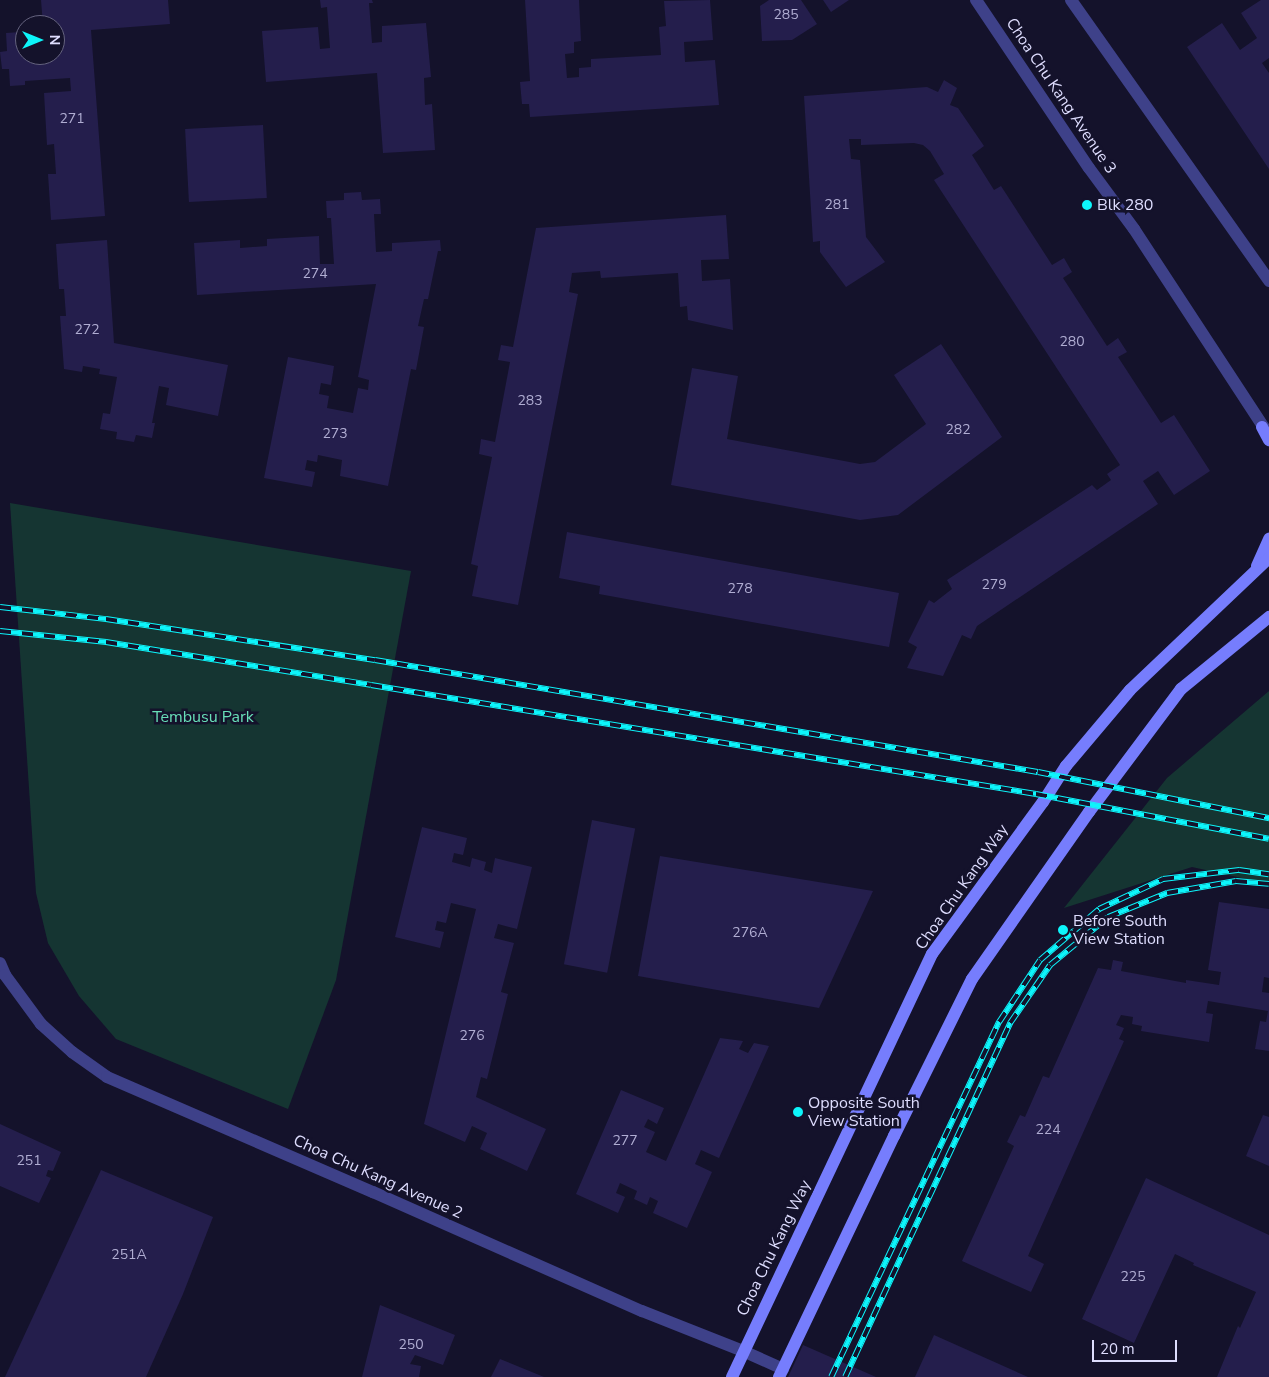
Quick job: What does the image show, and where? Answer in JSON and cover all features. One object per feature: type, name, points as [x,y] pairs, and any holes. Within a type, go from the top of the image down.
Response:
[{"type":"main road","points":[[1266,431],[1269,440]]},
{"type":"main road","points":[[1255,570],[1269,539]]},
{"type":"main road","name":"Choa Chu Kang Way","points":[[732,1377],[932,954],[1043,802],[1066,766],[1130,690],[1269,558]]},
{"type":"main road","points":[[781,1373],[898,1127],[972,979],[1089,812],[1181,689],[1269,617]]},
{"type":"street","name":"Choa Chu Kang Avenue 3","points":[[976,0],[1089,168],[1134,230],[1266,431]]},
{"type":"street","points":[[1070,0],[1269,281]]},
{"type":"street","name":"Choa Chu Kang Avenue 2","points":[[0,963],[5,975],[41,1024],[72,1052],[107,1077],[642,1311],[743,1351],[781,1373]]},
{"type":"green space","name":"Tembusu Park","points":[[10,503],[411,571],[336,980],[288,1109],[116,1039],[79,996],[48,943],[36,893]]},
{"type":"green space","points":[[1269,691],[1269,884],[1192,867],[1064,908],[1167,778]]},
{"type":"building","points":[[41,0],[168,0],[170,24],[91,30],[105,216],[51,220],[48,174],[56,174],[54,144],[47,145],[44,93],[71,91],[70,78],[25,81],[25,85],[10,86],[9,69],[2,69],[0,52],[7,51],[6,33],[15,32],[15,65],[65,65],[65,15],[42,15]]},
{"type":"building","points":[[320,0],[372,0],[373,3],[369,3],[372,43],[382,42],[382,26],[426,23],[431,77],[424,78],[425,105],[432,104],[435,150],[383,153],[377,73],[266,82],[262,31],[318,27],[320,49],[330,48],[327,7],[321,8]]},
{"type":"building","points":[[525,0],[579,0],[581,41],[574,42],[574,53],[565,54],[567,78],[579,77],[579,68],[591,67],[591,59],[661,55],[659,27],[666,26],[664,1],[710,0],[713,40],[684,42],[685,62],[715,60],[719,105],[530,117],[529,104],[522,104],[520,82],[530,81]]},
{"type":"building","points":[[769,0],[801,0],[817,24],[792,40],[762,41],[760,6]]},
{"type":"building","points":[[823,0],[849,0],[831,12]]},
{"type":"building","points":[[1261,0],[1269,0],[1269,58],[1262,63],[1269,73],[1269,169],[1187,47],[1222,23],[1240,50],[1257,38],[1241,13]]},
{"type":"building","points":[[944,80],[957,88],[950,105],[958,108],[984,146],[972,155],[994,190],[1001,186],[1052,265],[1064,258],[1072,272],[1063,278],[1107,346],[1118,338],[1127,352],[1118,357],[1161,423],[1174,415],[1210,471],[1174,495],[1158,471],[1143,481],[1158,504],[977,626],[971,639],[962,635],[943,676],[907,668],[917,647],[908,642],[929,600],[934,603],[952,589],[947,580],[1092,485],[1097,490],[1111,480],[1107,474],[1120,465],[934,180],[944,174],[930,151],[923,145],[914,143],[861,145],[861,139],[849,139],[851,159],[860,160],[866,237],[885,262],[846,287],[820,252],[820,241],[813,242],[804,96],[927,87],[938,92]]},
{"type":"building","points":[[263,125],[267,198],[189,202],[185,129]]},
{"type":"building","points":[[361,192],[362,200],[380,199],[381,214],[374,214],[376,252],[392,251],[392,243],[440,240],[441,251],[438,251],[428,299],[424,299],[418,326],[424,327],[416,370],[411,369],[388,486],[340,476],[342,460],[318,455],[317,462],[307,460],[305,470],[315,472],[312,487],[264,478],[288,357],[334,366],[331,385],[321,383],[319,394],[329,396],[327,408],[353,413],[358,388],[368,390],[369,380],[358,377],[376,284],[197,295],[194,243],[240,240],[240,248],[267,246],[267,239],[319,236],[320,264],[334,264],[331,218],[327,218],[326,201],[344,200],[344,193]]},
{"type":"building","points":[[726,215],[729,259],[701,260],[702,281],[730,279],[733,330],[688,320],[687,306],[680,307],[678,273],[601,278],[600,271],[572,273],[569,292],[578,294],[518,605],[472,596],[478,566],[471,564],[492,457],[479,454],[481,439],[495,442],[510,362],[498,360],[501,345],[513,347],[536,228]]},
{"type":"building","points":[[107,240],[114,343],[228,365],[218,416],[166,405],[169,388],[159,386],[152,423],[155,423],[152,438],[136,435],[134,442],[116,439],[117,432],[100,429],[103,413],[110,414],[117,377],[99,374],[100,369],[83,366],[82,372],[64,369],[60,316],[66,316],[64,289],[59,289],[56,244]]},
{"type":"building","points":[[941,344],[1002,437],[898,515],[860,520],[671,485],[692,368],[738,376],[727,439],[860,464],[875,462],[926,424],[894,375]]},
{"type":"building","points":[[567,532],[899,593],[889,647],[599,594],[600,586],[559,578]]},
{"type":"building","points":[[592,820],[635,828],[607,973],[564,964]]},
{"type":"building","points":[[422,827],[467,838],[463,855],[454,853],[452,862],[470,867],[472,858],[486,862],[484,870],[492,873],[495,858],[532,867],[517,929],[498,924],[494,938],[514,943],[501,992],[508,994],[487,1079],[481,1077],[476,1097],[546,1129],[527,1171],[480,1149],[487,1133],[472,1126],[465,1142],[424,1124],[476,909],[451,903],[446,923],[437,921],[435,930],[444,932],[440,948],[395,937]]},
{"type":"building","points":[[660,856],[873,891],[819,1008],[638,976]]},
{"type":"building","points":[[1219,902],[1269,909],[1269,978],[1264,977],[1262,992],[1269,993],[1269,1051],[1255,1049],[1260,1021],[1266,1022],[1268,1011],[1208,1001],[1206,1013],[1213,1014],[1209,1042],[1141,1031],[1142,1026],[1132,1024],[1133,1017],[1121,1015],[1116,1025],[1124,1028],[1119,1039],[1124,1041],[1028,1256],[1044,1264],[1031,1292],[962,1261],[1014,1146],[1007,1142],[1020,1115],[1025,1117],[1043,1076],[1049,1078],[1098,968],[1111,970],[1113,960],[1123,962],[1121,971],[1186,983],[1186,980],[1219,985],[1221,972],[1208,970]]},
{"type":"building","points":[[720,1038],[743,1041],[739,1049],[748,1053],[754,1043],[769,1046],[719,1158],[701,1150],[695,1164],[712,1172],[687,1228],[653,1213],[658,1201],[650,1197],[647,1205],[634,1199],[637,1191],[620,1183],[616,1193],[625,1197],[618,1213],[576,1194],[621,1090],[664,1108],[657,1124],[648,1119],[644,1127],[655,1132],[646,1152],[666,1161]]},
{"type":"building","points":[[1263,1115],[1269,1117],[1269,1166],[1246,1156]]},
{"type":"building","points":[[0,1124],[61,1152],[53,1171],[48,1170],[46,1176],[51,1178],[39,1203],[0,1186]]},
{"type":"building","points":[[101,1170],[213,1217],[183,1294],[146,1377],[5,1377]]},
{"type":"building","points":[[1146,1178],[1269,1235],[1269,1377],[1217,1377],[1238,1326],[1240,1328],[1256,1292],[1193,1265],[1194,1263],[1175,1254],[1134,1343],[1082,1319]]},
{"type":"building","points":[[380,1305],[455,1335],[443,1365],[415,1355],[410,1364],[421,1366],[419,1377],[362,1377]]},
{"type":"building","points":[[934,1335],[1028,1377],[915,1377]]},
{"type":"building","points":[[803,1345],[876,1377],[788,1377]]},
{"type":"building","points":[[500,1359],[544,1377],[491,1377]]},
{"type":"railway","points":[[0,607],[106,619],[375,660],[1038,772],[1269,818]]},
{"type":"railway","points":[[0,631],[106,642],[371,685],[1036,794],[1269,839]]},
{"type":"railway","points":[[831,1377],[999,1022],[1040,960],[1099,909],[1163,879],[1239,870],[1269,874]]},
{"type":"railway","points":[[845,1377],[1010,1023],[1050,965],[1108,917],[1167,893],[1236,881],[1269,884]]},
{"type":"place","name":"Blk 280","points":[[1087,205]]},
{"type":"place","name":"Before South View Station","points":[[1063,930]]},
{"type":"place","name":"Opposite South View Station","points":[[798,1112]]}]
